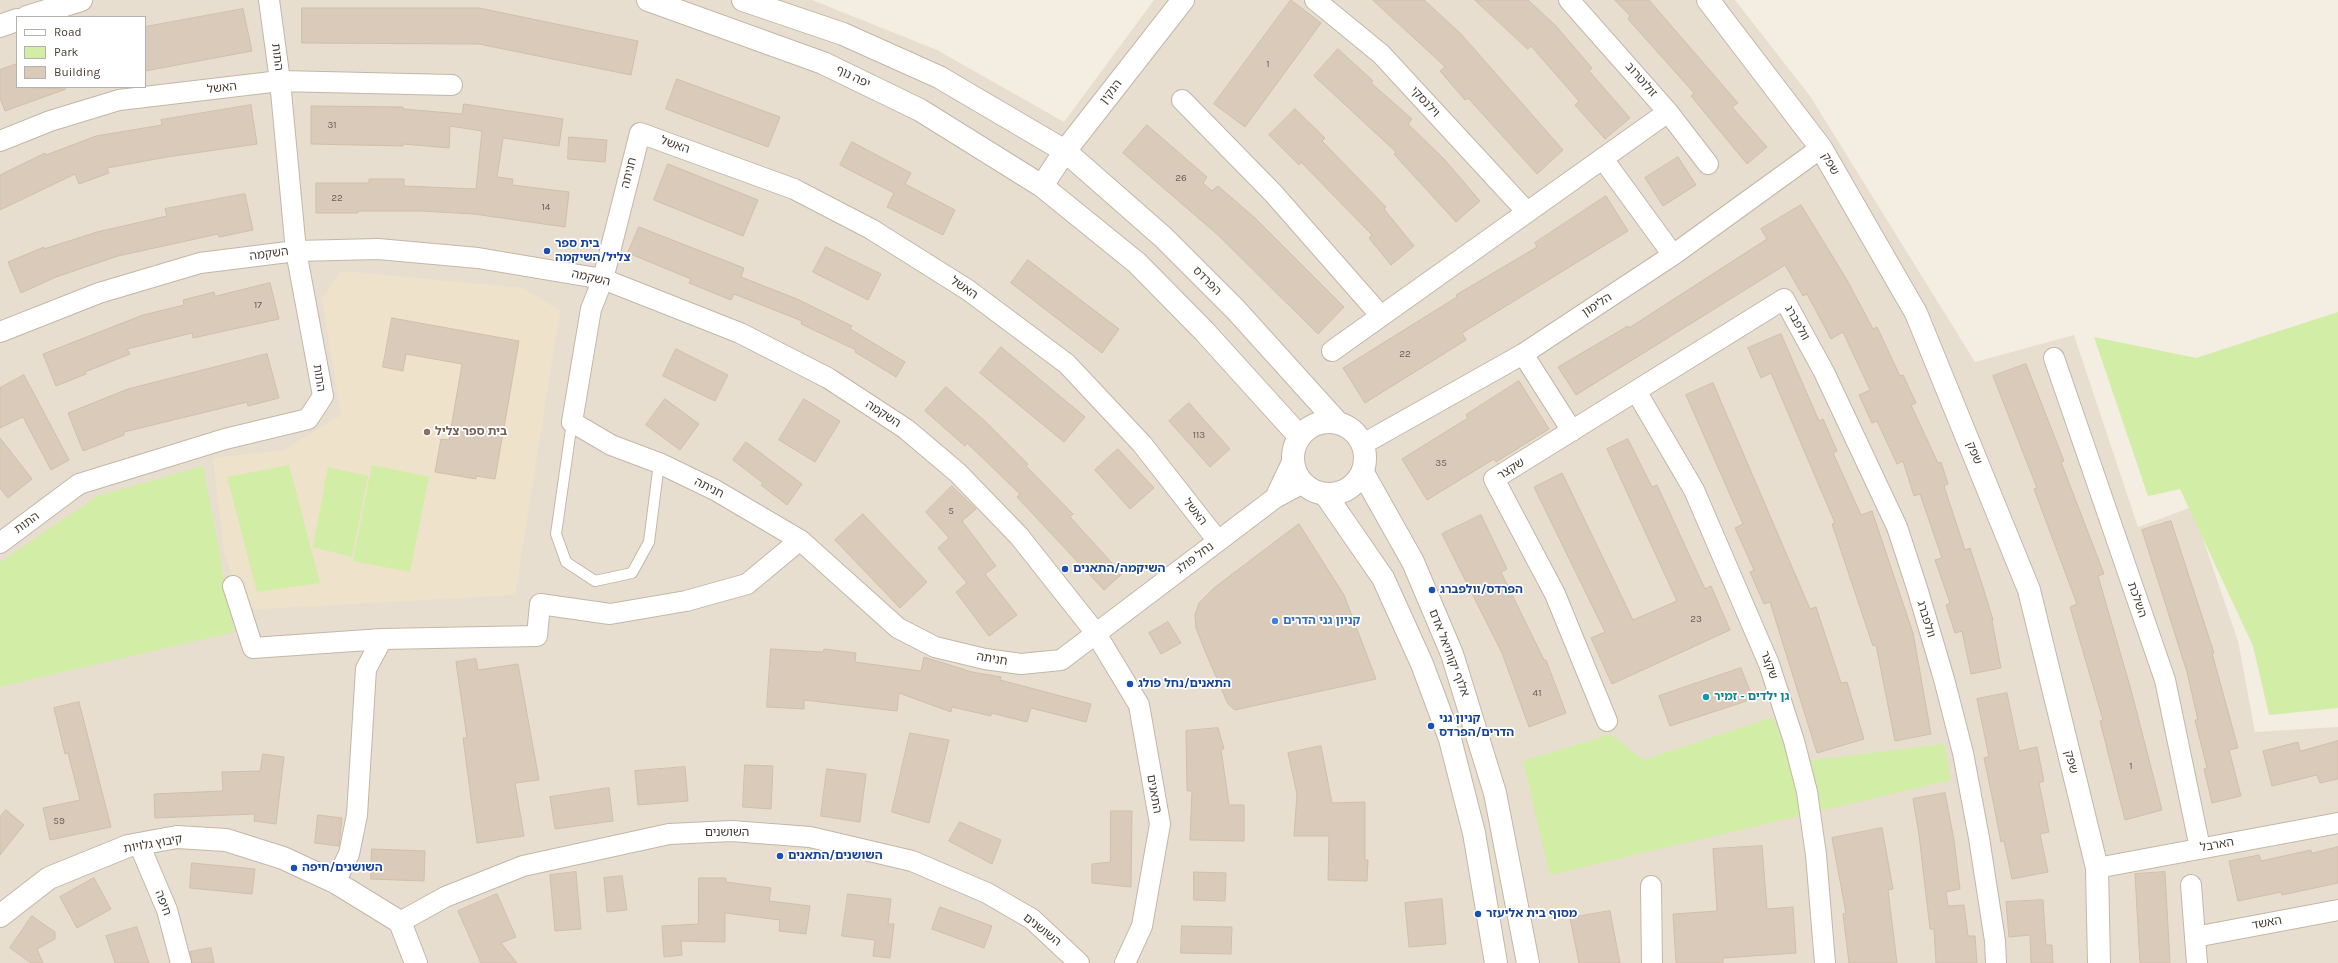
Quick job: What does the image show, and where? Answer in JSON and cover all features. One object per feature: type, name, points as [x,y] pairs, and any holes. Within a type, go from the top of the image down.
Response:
[{"type":"street","points":[[30,16],[81,0]]},
{"type":"street","name":"התות","points":[[0,543],[79,484],[225,439],[308,418],[323,396],[296,251],[280,81],[269,0]]},
{"type":"street","name":"יפה נוף","points":[[648,0],[823,63],[920,110],[1042,186]]},
{"type":"street","points":[[743,0],[843,34],[939,77],[1065,151]]},
{"type":"street","name":"הנקין","points":[[1042,186],[1065,151],[1183,0]]},
{"type":"street","name":"וילנסקי","points":[[1315,0],[1381,54],[1527,212]]},
{"type":"street","name":"זולוטרוב","points":[[1569,0],[1668,112],[1708,164]]},
{"type":"street","name":"שפק","points":[[1708,0],[1820,148],[1916,313],[2029,590],[2097,868],[2100,963]]},
{"type":"street","points":[[0,26],[16,20]]},
{"type":"street","name":"האשל","points":[[0,141],[50,121],[119,100],[280,81],[452,85]]},
{"type":"street","points":[[1182,100],[1273,193],[1381,316]]},
{"type":"street","points":[[1332,351],[1668,112]]},
{"type":"street","name":"האשל","points":[[640,133],[794,190],[871,229],[968,290],[1067,364],[1142,444],[1218,541]]},
{"type":"street","name":"חניתה","points":[[640,133],[603,279],[591,310],[572,422],[611,445],[659,463],[715,490],[800,540],[898,628],[935,647],[986,659],[1027,663],[1061,660],[1095,632]]},
{"type":"street","name":"הלימון","points":[[1363,444],[1523,354],[1673,255],[1820,148]]},
{"type":"street","name":"הפרדס","points":[[1065,151],[1162,237],[1236,310],[1338,423]]},
{"type":"street","points":[[1603,159],[1673,255]]},
{"type":"street","points":[[1042,186],[1137,263],[1204,331],[1300,437]]},
{"type":"street","name":"השקמה","points":[[0,332],[99,293],[200,263],[296,251],[378,249],[478,258],[603,279],[740,333],[828,378],[903,427],[958,473],[1019,536],[1095,632]]},
{"type":"street","name":"שקצר","points":[[1607,720],[1555,594],[1494,479],[1784,299]]},
{"type":"street","name":"וולפברג","points":[[1784,299],[1824,372],[1897,527],[1917,588],[1944,679],[1962,753],[1979,838],[1995,941],[1996,963]]},
{"type":"street","points":[[1523,354],[1572,431]]},
{"type":"street","name":"השלכת","points":[[2054,358],[2165,680],[2200,848]]},
{"type":"street","name":"שקצר","points":[[1636,391],[1694,490],[1770,664],[1794,741],[1807,792],[1816,855],[1826,963]]},
{"type":"street","points":[[1338,423],[1356,434],[1363,444],[1366,461],[1362,473],[1353,486],[1342,492],[1325,494],[1312,490],[1303,483],[1296,472],[1293,460],[1294,449],[1300,437],[1307,430],[1318,424],[1338,423]]},
{"type":"street","name":"נחל פולג","points":[[1275,498],[1293,460]]},
{"type":"street","name":"אלוף יקותיאל אדם","points":[[1362,473],[1413,562],[1452,654],[1495,793],[1528,963]]},
{"type":"street","name":"נחל פולג","points":[[1095,632],[1275,498],[1303,483]]},
{"type":"street","points":[[1325,494],[1383,578],[1422,664],[1450,739],[1474,833],[1496,963]]},
{"type":"street","points":[[233,586],[253,648],[382,639],[537,636],[540,604],[610,614],[686,601],[747,584],[800,540]]},
{"type":"street","name":"התאנים","points":[[1095,632],[1139,705],[1160,824],[1142,926],[1125,963]]},
{"type":"street","points":[[335,882],[349,854],[357,815],[366,669],[382,639]]},
{"type":"street","name":"הארבל","points":[[2097,868],[2338,823]]},
{"type":"street","name":"השושנים","points":[[400,922],[445,897],[524,866],[669,834],[732,831],[810,837],[912,861],[987,893],[1032,919],[1079,963]]},
{"type":"street","name":"קיבוץ גלויות","points":[[0,916],[49,878],[128,846],[177,838],[226,840],[283,858],[335,882],[400,922]]},
{"type":"street","name":"חיפה","points":[[139,844],[167,910],[181,963]]},
{"type":"street","points":[[2191,885],[2197,963]]},
{"type":"street","points":[[1651,886],[1652,963]]},
{"type":"street","name":"האשד","points":[[2195,937],[2338,910]]},
{"type":"street","points":[[400,922],[416,963]]},
{"type":"lane","points":[[572,422],[556,534],[566,562],[595,580],[632,573],[649,542],[659,463]]},
{"type":"shaded area","points":[[0,0],[812,0],[937,50],[1064,122],[1154,0],[1735,0],[1810,96],[1975,362],[2074,335],[2138,527],[2192,507],[2238,641],[2255,732],[2338,727],[2338,963],[0,963]]},
{"type":"shaded area","name":"בית ספר צליל","points":[[341,271],[523,288],[560,311],[515,595],[244,610],[224,551],[213,458],[284,450],[341,415],[322,299]]},
{"type":"green space","points":[[2338,312],[2338,708],[2269,715],[2253,646],[2180,489],[2148,496],[2094,337],[2196,358]]},
{"type":"green space","points":[[289,465],[320,583],[257,592],[227,477]]},
{"type":"green space","points":[[372,465],[429,477],[410,572],[353,561]]},
{"type":"green space","points":[[203,466],[234,632],[0,687],[0,562],[98,496]]},
{"type":"green space","points":[[328,467],[368,476],[352,557],[313,547]]},
{"type":"green space","points":[[1773,717],[1790,763],[1944,744],[1951,780],[1550,875],[1523,761],[1611,734],[1643,760]]},
{"type":"building","points":[[1291,0],[1321,23],[1245,127],[1214,104]]},
{"type":"building","points":[[1373,0],[1424,0],[1461,34],[1563,150],[1537,174],[1468,98],[1465,100],[1440,71],[1445,67]]},
{"type":"building","points":[[1475,0],[1528,0],[1556,26],[1592,68],[1589,71],[1630,118],[1605,139],[1575,105],[1579,101],[1531,46],[1528,49]]},
{"type":"building","points":[[1615,0],[1649,0],[1738,103],[1732,107],[1767,147],[1747,164],[1691,96],[1694,93],[1628,19],[1630,16]]},
{"type":"building","points":[[302,8],[479,8],[638,41],[631,75],[479,44],[302,43]]},
{"type":"building","points":[[243,9],[252,51],[146,71],[146,27]]},
{"type":"building","points":[[1338,49],[1373,81],[1371,83],[1412,119],[1408,124],[1444,159],[1480,201],[1456,222],[1394,154],[1396,152],[1314,76]]},
{"type":"building","points":[[16,64],[16,88],[66,89],[5,111],[0,98],[0,70]]},
{"type":"building","points":[[677,79],[780,117],[768,147],[666,109]]},
{"type":"building","points":[[464,104],[563,119],[559,146],[503,138],[497,177],[513,179],[512,185],[569,192],[565,227],[474,214],[421,211],[316,213],[316,183],[369,183],[369,179],[404,179],[404,186],[476,189],[482,131],[450,126],[449,148],[403,144],[403,146],[311,144],[311,106],[403,107],[403,109],[462,114]]},
{"type":"building","points":[[251,105],[257,144],[167,157],[107,168],[109,173],[79,184],[75,174],[0,210],[0,175],[45,153],[46,155],[96,136],[162,125],[161,120]]},
{"type":"building","points":[[1295,109],[1325,138],[1322,141],[1386,207],[1384,209],[1414,246],[1391,265],[1369,238],[1372,235],[1301,162],[1299,165],[1269,135]]},
{"type":"building","points":[[1147,125],[1207,177],[1203,183],[1212,191],[1218,186],[1255,218],[1344,307],[1318,334],[1218,235],[1123,153]]},
{"type":"building","points":[[569,137],[607,140],[605,162],[568,159]]},
{"type":"building","points":[[852,142],[911,173],[905,184],[955,210],[943,235],[887,207],[894,193],[840,165]]},
{"type":"building","points":[[1678,157],[1696,185],[1663,206],[1645,178]]},
{"type":"building","points":[[668,164],[758,200],[743,236],[654,200]]},
{"type":"building","points":[[245,194],[253,230],[219,237],[218,234],[118,256],[56,277],[21,293],[8,262],[44,247],[44,249],[97,232],[167,216],[165,209]]},
{"type":"building","points":[[1606,196],[1628,231],[1462,333],[1466,340],[1365,403],[1343,368],[1457,297],[1456,295],[1537,247],[1535,243]]},
{"type":"building","points":[[1801,205],[1847,280],[1873,329],[1877,327],[1900,376],[1903,375],[1916,403],[1911,405],[1938,463],[1941,462],[1948,484],[1944,486],[1965,550],[1970,548],[1982,584],[1993,620],[2001,668],[1971,674],[1962,631],[1955,633],[1946,605],[1950,603],[1935,560],[1942,558],[1920,494],[1914,496],[1903,461],[1897,464],[1877,421],[1872,423],[1859,395],[1870,390],[1843,332],[1831,339],[1807,294],[1803,296],[1785,265],[1576,395],[1558,367],[1628,326],[1629,328],[1767,239],[1761,229]]},
{"type":"building","points":[[639,227],[744,268],[741,277],[797,299],[852,326],[850,329],[905,362],[896,377],[855,352],[856,350],[801,324],[802,321],[734,294],[731,300],[689,283],[691,279],[628,253]]},
{"type":"building","points":[[826,247],[881,274],[868,300],[813,272]]},
{"type":"building","points":[[1028,260],[1119,329],[1102,353],[1011,283]]},
{"type":"building","points":[[270,283],[279,319],[193,338],[192,333],[127,349],[130,354],[85,372],[86,374],[56,386],[43,354],[143,315],[184,305],[183,300],[214,292],[215,296]]},
{"type":"building","points":[[392,318],[519,341],[495,479],[476,476],[476,479],[435,472],[441,439],[449,440],[462,364],[406,354],[403,371],[383,367]]},
{"type":"building","points":[[1781,334],[1819,421],[1823,419],[1837,451],[1833,453],[1861,515],[1872,511],[1913,633],[1931,734],[1895,741],[1876,645],[1873,646],[1832,524],[1835,523],[1771,373],[1761,378],[1748,348]]},
{"type":"building","points":[[1001,347],[1085,417],[1064,442],[980,373]]},
{"type":"building","points":[[676,349],[728,375],[715,401],[663,376]]},
{"type":"building","points":[[267,354],[279,398],[248,406],[247,402],[124,432],[124,435],[83,451],[68,413],[128,389]]},
{"type":"building","points":[[2026,364],[2064,461],[2061,462],[2104,574],[2098,576],[2131,690],[2162,810],[2125,820],[2100,721],[2103,720],[2070,607],[2077,604],[2034,489],[2037,488],[1993,376]]},
{"type":"building","points":[[24,375],[69,460],[51,470],[23,417],[0,428],[0,388]]},
{"type":"building","points":[[1519,381],[1549,429],[1496,462],[1494,459],[1427,500],[1402,459],[1468,418],[1466,415]]},
{"type":"building","points":[[1713,383],[1810,609],[1816,607],[1841,683],[1847,682],[1864,739],[1817,753],[1770,602],[1764,604],[1750,572],[1754,570],[1735,528],[1743,524],[1686,395]]},
{"type":"building","points":[[946,387],[986,422],[1028,464],[1026,466],[1073,514],[1070,517],[1122,574],[1104,590],[1017,497],[1020,494],[967,443],[965,446],[925,411]]},
{"type":"building","points":[[665,399],[699,424],[680,450],[646,425]]},
{"type":"building","points":[[804,399],[840,421],[815,462],[779,440]]},
{"type":"building","points":[[1189,403],[1230,449],[1210,467],[1169,421]]},
{"type":"building","points":[[0,438],[32,479],[8,498],[0,488]]},
{"type":"building","points":[[1628,439],[1652,487],[1657,485],[1705,589],[1711,586],[1730,630],[1612,684],[1591,638],[1605,632],[1534,487],[1562,473],[1633,620],[1677,601],[1607,449]]},
{"type":"building","points":[[746,442],[802,484],[787,505],[761,485],[763,483],[733,460]]},
{"type":"building","points":[[1118,449],[1154,488],[1130,509],[1095,470]]},
{"type":"building","points":[[952,486],[976,509],[962,521],[996,566],[985,574],[1017,615],[989,636],[956,592],[967,583],[938,548],[949,538],[926,512]]},
{"type":"building","points":[[863,514],[927,582],[900,608],[835,540]]},
{"type":"building","points":[[1481,515],[1507,569],[1501,572],[1544,660],[1546,660],[1566,713],[1529,727],[1502,653],[1442,534]]},
{"type":"building","points":[[2171,521],[2214,653],[2212,653],[2238,748],[2229,750],[2241,796],[2212,803],[2204,769],[2207,768],[2195,720],[2198,720],[2187,672],[2142,530]]},
{"type":"building","name":"קניון גני הדרים","points":[[1299,524],[1344,595],[1376,679],[1235,710],[1228,704],[1196,628],[1195,615],[1199,603],[1214,588]]},
{"type":"building","points":[[1168,622],[1181,643],[1161,654],[1149,633]]},
{"type":"building","points":[[771,649],[823,652],[824,649],[856,653],[855,662],[921,671],[924,657],[972,672],[1001,677],[1000,680],[1091,704],[1086,722],[1031,708],[1027,722],[991,713],[991,716],[952,707],[951,712],[899,693],[897,711],[804,700],[804,709],[767,707]]},
{"type":"building","points":[[476,659],[478,670],[518,664],[539,780],[515,783],[524,836],[477,843],[463,738],[467,738],[456,662]]},
{"type":"building","name":"גן ילדים - זמיר","points":[[1741,668],[1753,699],[1670,726],[1659,696]]},
{"type":"building","points":[[2007,693],[2019,751],[2037,747],[2044,781],[2039,783],[2049,832],[2040,834],[2048,872],[2012,879],[2004,841],[2001,842],[1984,758],[1989,757],[1977,699]]},
{"type":"building","points":[[79,702],[111,827],[50,840],[43,808],[80,800],[68,753],[65,754],[54,708]]},
{"type":"building","points":[[1218,728],[1224,749],[1221,749],[1229,805],[1244,805],[1244,841],[1190,840],[1192,791],[1187,791],[1186,731]]},
{"type":"building","points":[[910,733],[949,740],[929,823],[892,812]]},
{"type":"building","points":[[2338,741],[2338,779],[2320,783],[2317,775],[2272,786],[2263,751],[2298,742],[2300,751]]},
{"type":"building","points":[[1321,746],[1332,803],[1365,802],[1365,860],[1368,860],[1367,881],[1328,880],[1329,836],[1294,836],[1297,794],[1288,753]]},
{"type":"building","points":[[263,754],[284,757],[276,824],[254,821],[255,814],[155,818],[154,794],[223,791],[222,772],[260,771]]},
{"type":"building","points":[[745,765],[773,766],[771,809],[743,807]]},
{"type":"building","points":[[685,767],[688,801],[638,805],[635,771]]},
{"type":"building","points":[[827,769],[866,774],[860,822],[821,816]]},
{"type":"building","points":[[609,788],[613,821],[555,829],[550,797]]},
{"type":"building","points":[[1945,793],[1954,840],[1960,889],[1946,892],[1948,906],[1964,905],[1968,936],[1975,936],[1977,963],[1936,963],[1934,929],[1930,929],[1919,835],[1913,799]]},
{"type":"building","points":[[6,810],[24,825],[0,855],[0,817]]},
{"type":"building","points":[[1111,811],[1132,811],[1131,887],[1092,883],[1092,864],[1110,862]]},
{"type":"building","points":[[318,815],[342,818],[339,846],[315,843]]},
{"type":"building","points":[[960,822],[1001,840],[992,864],[949,841]]},
{"type":"building","points":[[1882,828],[1893,889],[1888,890],[1897,963],[1849,963],[1843,914],[1846,913],[1832,838]]},
{"type":"building","points":[[1762,846],[1767,909],[1793,907],[1796,953],[1723,958],[1723,963],[1676,963],[1673,914],[1717,911],[1713,849]]},
{"type":"building","points":[[2338,847],[2338,883],[2282,895],[2281,892],[2238,901],[2229,861],[2259,855],[2261,861],[2311,850],[2312,853]]},
{"type":"building","points":[[372,849],[425,851],[424,881],[371,879]]},
{"type":"building","points":[[192,863],[255,869],[252,894],[190,888]]},
{"type":"building","points":[[576,872],[581,929],[555,931],[550,875]]},
{"type":"building","points":[[1194,872],[1226,873],[1225,901],[1194,900]]},
{"type":"building","points":[[2165,872],[2170,963],[2140,963],[2135,874]]},
{"type":"building","points":[[622,876],[627,910],[607,912],[604,878]]},
{"type":"building","points":[[94,878],[111,909],[77,928],[60,897]]},
{"type":"building","points":[[699,878],[726,878],[726,882],[771,888],[769,901],[810,906],[806,934],[779,931],[780,920],[725,913],[725,942],[681,941],[682,955],[664,957],[662,926],[698,924]]},
{"type":"building","points":[[497,894],[516,937],[501,943],[517,963],[481,963],[458,911]]},
{"type":"building","points":[[848,894],[891,899],[888,924],[894,924],[890,958],[873,956],[875,940],[842,936]]},
{"type":"building","points":[[1442,899],[1446,944],[1409,947],[1405,903]]},
{"type":"building","points":[[2043,900],[2046,945],[2052,945],[2053,963],[2031,963],[2030,935],[2009,937],[2006,902]]},
{"type":"building","points":[[940,907],[992,926],[984,948],[932,929]]},
{"type":"building","points":[[1610,911],[1620,963],[1579,963],[1570,918]]},
{"type":"building","points":[[32,916],[55,932],[55,939],[37,949],[43,963],[31,963],[10,948]]},
{"type":"building","points":[[1182,926],[1232,927],[1231,954],[1181,953]]},
{"type":"building","points":[[137,927],[149,963],[115,963],[106,936]]},
{"type":"building","points":[[211,948],[214,963],[192,963],[190,952]]},
{"type":"place","name":"בית ספר צליל/השיקמה","points":[[547,251]]},
{"type":"place","name":"בית ספר צליל","points":[[427,432]]},
{"type":"place","name":"השיקמה/התאנים","points":[[1065,569]]},
{"type":"place","name":"הפרדס/וולפברג","points":[[1432,590]]},
{"type":"place","name":"קניון גני הדרים","points":[[1275,621]]},
{"type":"place","name":"התאנים/נחל פולג","points":[[1130,684]]},
{"type":"place","name":"גן ילדים - זמיר","points":[[1706,697]]},
{"type":"place","name":"קניון גני הדרים/הפרדס","points":[[1431,726]]},
{"type":"place","name":"השושנים/התאנים","points":[[780,856]]},
{"type":"place","name":"השושנים/חיפה","points":[[294,868]]},
{"type":"place","name":"מסוף בית אליעזר","points":[[1478,914]]}]
